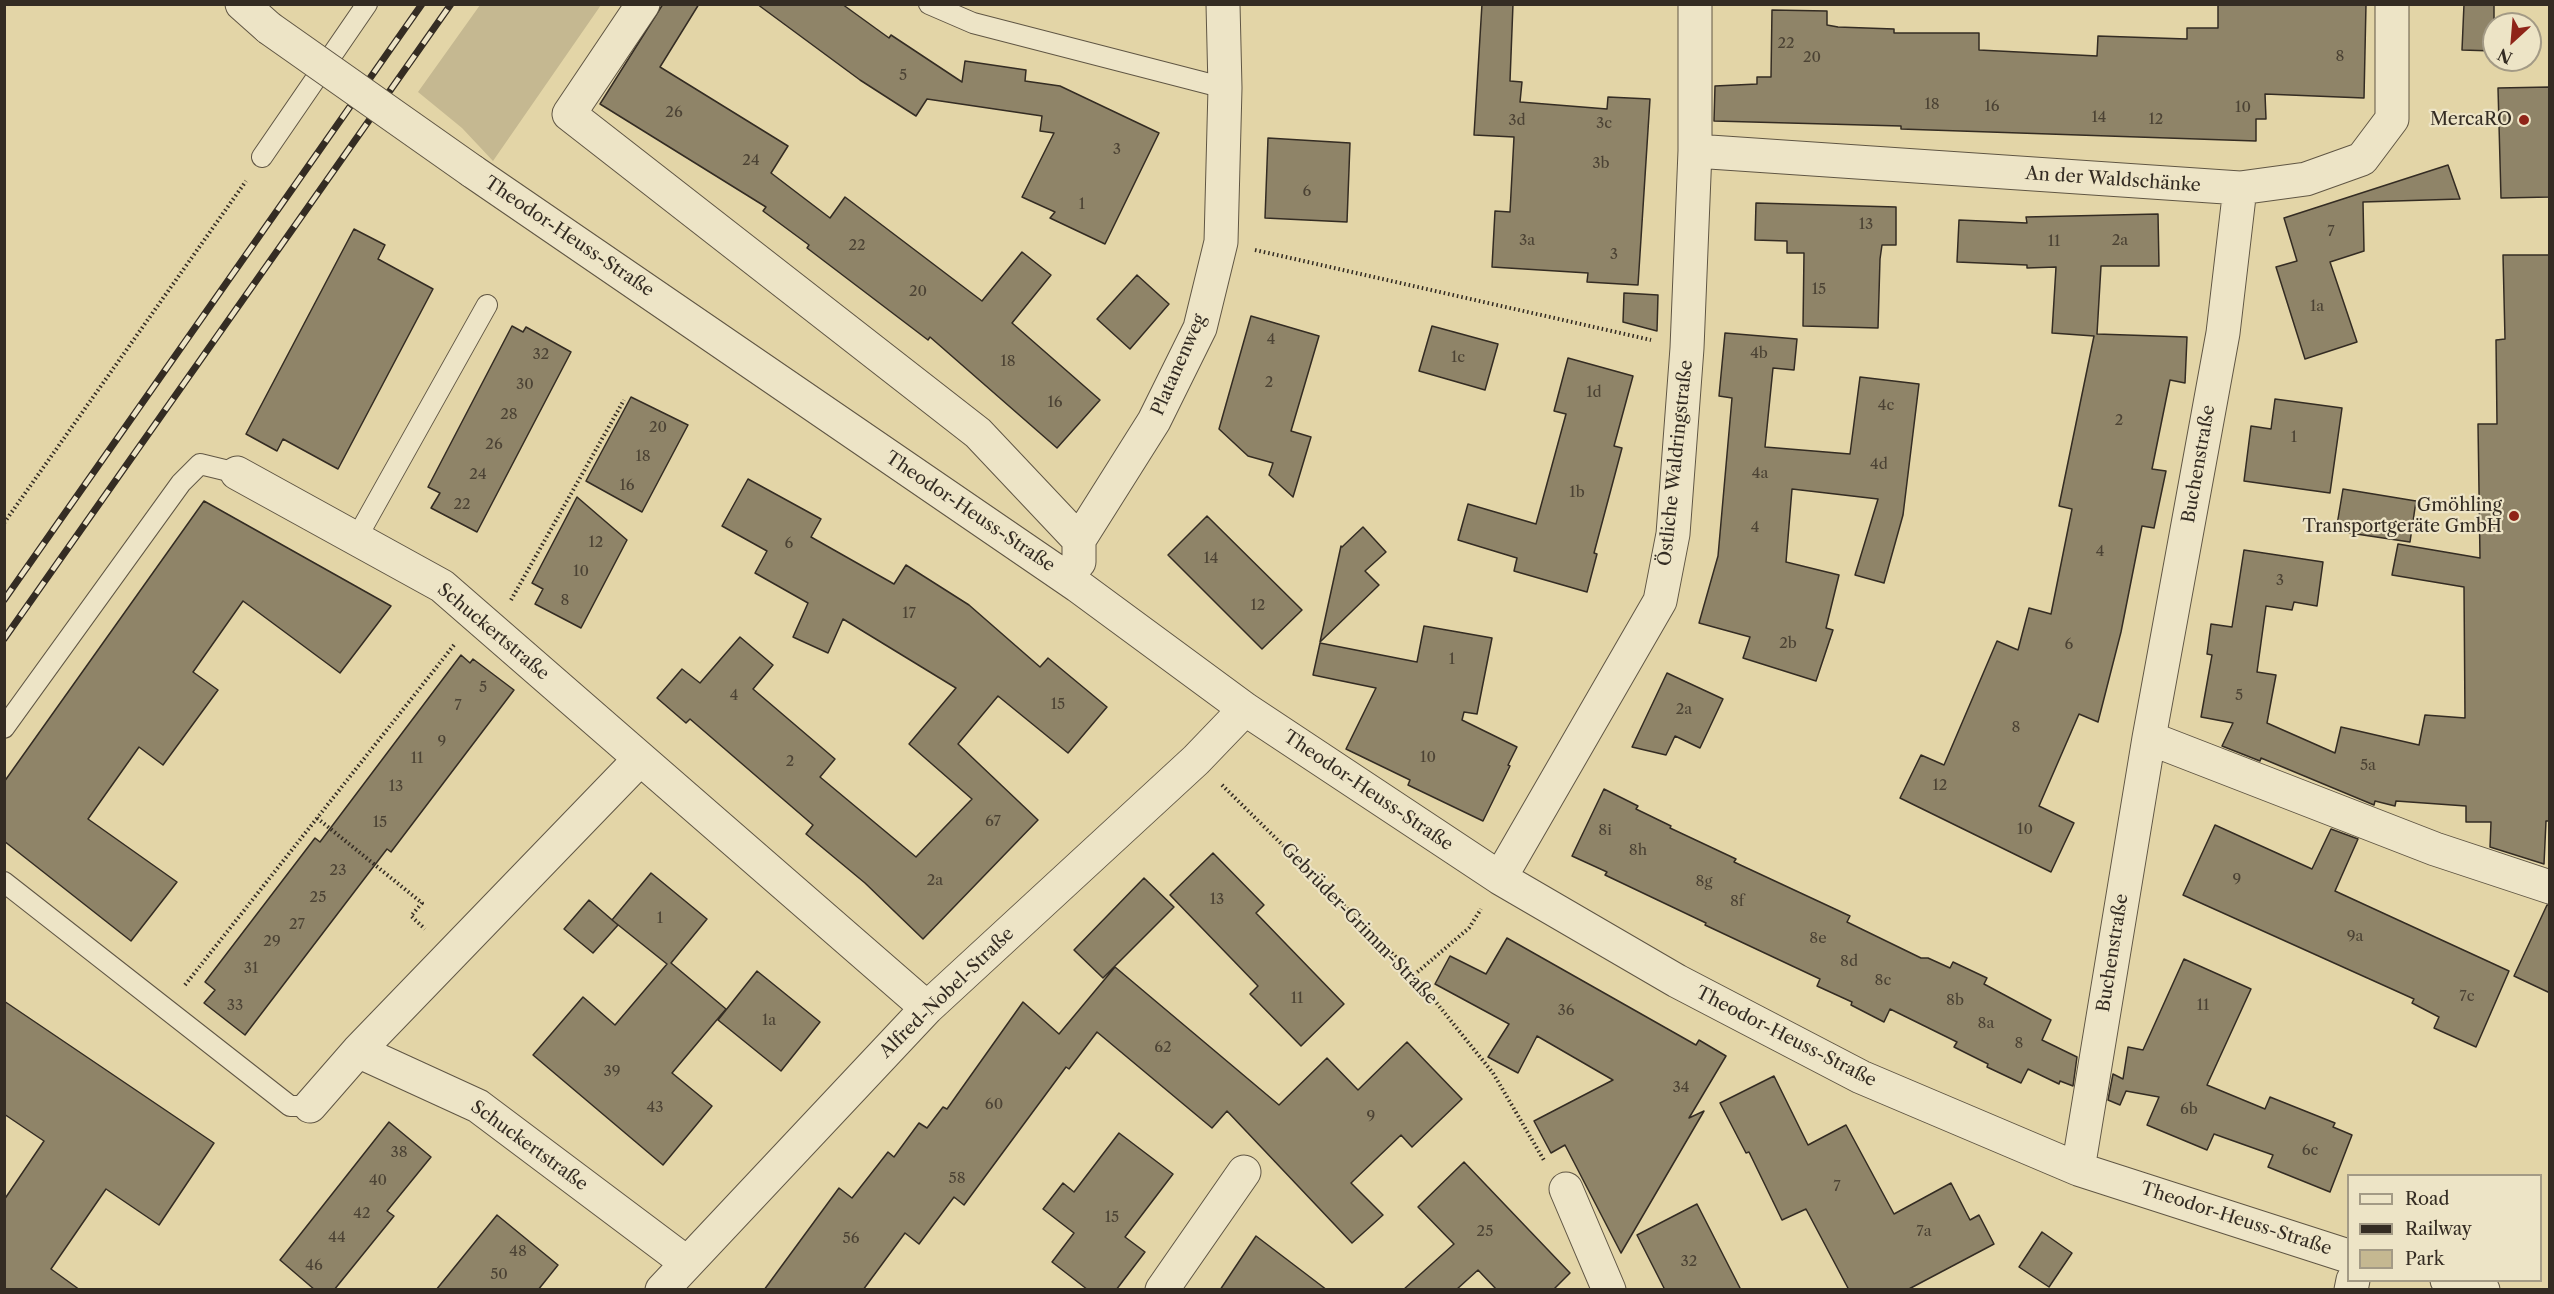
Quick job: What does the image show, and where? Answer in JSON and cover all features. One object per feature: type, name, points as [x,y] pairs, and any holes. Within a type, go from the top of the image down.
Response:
[{"type":"street","name":"Theodor-Heuss-Straße","points":[[242,4],[269,28],[472,171],[1078,586],[1245,709],[1500,878],[1677,981],[1861,1077],[2078,1169],[2347,1255]]},
{"type":"street","points":[[643,4],[569,114],[978,433],[1079,540],[1078,586]]},
{"type":"street","name":"Platanenweg","points":[[1079,540],[1154,421],[1200,328],[1221,242],[1225,88],[1223,4]]},
{"type":"street","name":"Östliche Waldringstraße","points":[[1500,878],[1660,601],[1673,534],[1687,348],[1695,151],[1695,4]]},
{"type":"street","name":"An der Waldschänke","points":[[1695,151],[2240,189],[2306,179],[2362,159],[2392,119],[2392,4]]},
{"type":"street","name":"Buchenstraße","points":[[2078,1169],[2149,738],[2223,333],[2240,189]]},
{"type":"street","name":"Schuckertstraße","points":[[237,473],[442,586],[927,1008]]},
{"type":"street","name":"Alfred-Nobel-Straße","points":[[662,1290],[927,1008],[1196,760],[1245,709]]},
{"type":"street","points":[[2149,738],[2435,849],[2550,887]]},
{"type":"street","points":[[310,1106],[358,1052],[640,759]]},
{"type":"street","name":"Schuckertstraße","points":[[358,1052],[478,1106],[687,1263]]},
{"type":"street","points":[[1162,1290],[1244,1172]]},
{"type":"street","points":[[1566,1189],[1609,1290]]},
{"type":"street","points":[[2451,1282],[2483,1290]]},
{"type":"lane","points":[[262,158],[367,4]]},
{"type":"lane","points":[[929,4],[973,23],[1225,88]]},
{"type":"lane","points":[[356,539],[487,306]]},
{"type":"lane","points":[[4,728],[181,483],[200,464],[237,473]]},
{"type":"lane","points":[[4,882],[290,1106],[310,1106]]},
{"type":"path","points":[[4,524],[262,158]]},
{"type":"path","points":[[1221,242],[1687,348]]},
{"type":"path","points":[[165,1009],[317,818],[482,621],[516,594],[624,400]]},
{"type":"path","name":"Gebrüder-Grimm-Straße","points":[[1196,760],[1414,975],[1493,1073],[1546,1164],[1566,1189]]},
{"type":"path","points":[[317,818],[422,903],[411,916],[417,921]]},
{"type":"path","points":[[1414,975],[1469,928],[1500,878]]},
{"type":"green space","points":[[480,5],[601,5],[493,161],[462,128],[418,92]]},
{"type":"building","points":[[663,4],[699,4],[660,67],[788,146],[771,173],[830,218],[845,197],[982,301],[1022,252],[1051,275],[1012,323],[1100,400],[1057,448],[930,337],[928,340],[807,248],[809,245],[763,211],[766,207],[600,104]]},
{"type":"building","points":[[757,4],[842,4],[889,38],[891,35],[962,82],[965,61],[1026,70],[1025,81],[1060,86],[1159,133],[1105,244],[1050,218],[1055,212],[1022,197],[1054,133],[1040,131],[1042,116],[927,99],[916,116],[860,80]]},
{"type":"building","points":[[1482,4],[1513,4],[1510,81],[1522,82],[1520,102],[1607,109],[1608,97],[1650,99],[1638,285],[1587,282],[1588,273],[1492,267],[1495,211],[1510,212],[1514,137],[1474,135]]},
{"type":"building","points":[[2218,4],[2366,4],[2364,98],[2265,94],[2266,119],[2256,119],[2256,141],[1901,129],[1901,126],[1714,121],[1715,86],[1757,84],[1757,77],[1771,77],[1772,10],[1827,11],[1827,25],[1838,27],[1894,29],[1894,33],[1979,33],[1979,50],[2097,56],[2098,36],[2187,39],[2187,28],[2218,28]]},
{"type":"building","points":[[2464,4],[2494,4],[2494,12],[2482,12],[2482,51],[2462,50]]},
{"type":"building","name":"MercaRO","points":[[2550,87],[2550,197],[2501,198],[2498,88]]},
{"type":"building","points":[[1268,138],[1350,143],[1347,222],[1265,218]]},
{"type":"building","points":[[2448,165],[2460,199],[2363,202],[2364,251],[2330,262],[2357,342],[2305,359],[2276,267],[2297,261],[2284,218]]},
{"type":"building","points":[[1756,203],[1896,207],[1896,245],[1882,245],[1878,328],[1803,326],[1804,253],[1787,253],[1787,241],[1755,240]]},
{"type":"building","points":[[2158,214],[2159,266],[2101,266],[2097,334],[2187,337],[2185,383],[2170,380],[2152,469],[2166,471],[2154,528],[2142,526],[2121,632],[2098,722],[2079,714],[2039,806],[2074,823],[2051,872],[1900,798],[1921,755],[1944,765],[1997,641],[2018,650],[2029,608],[2051,614],[2072,509],[2059,506],[2094,336],[2052,333],[2056,267],[2027,268],[2027,265],[1957,262],[1959,220],[2027,223],[2026,217]]},
{"type":"building","points":[[354,229],[385,245],[378,259],[433,289],[338,469],[283,439],[277,451],[246,434]]},
{"type":"building","points":[[2503,255],[2550,255],[2550,821],[2546,821],[2544,864],[2490,847],[2491,822],[2466,822],[2466,806],[2396,801],[2395,806],[2375,801],[2374,805],[2261,758],[2260,761],[2222,746],[2233,723],[2201,717],[2212,655],[2207,654],[2211,624],[2232,627],[2244,550],[2323,562],[2317,606],[2294,602],[2292,610],[2266,606],[2257,672],[2276,675],[2267,723],[2335,753],[2341,727],[2419,745],[2425,715],[2465,718],[2464,587],[2392,575],[2398,544],[2480,558],[2478,424],[2497,424],[2496,340],[2505,339]]},
{"type":"building","points":[[1137,275],[1169,304],[1130,349],[1097,319]]},
{"type":"building","points":[[1624,293],[1658,295],[1657,331],[1623,322]]},
{"type":"building","points":[[1251,316],[1319,336],[1291,431],[1311,437],[1293,497],[1269,475],[1273,463],[1248,456],[1219,429]]},
{"type":"building","points":[[512,326],[523,332],[526,327],[571,352],[477,532],[431,508],[440,493],[428,487]]},
{"type":"building","points":[[1432,326],[1498,344],[1485,390],[1419,371]]},
{"type":"building","points":[[1725,333],[1797,339],[1794,370],[1773,368],[1765,447],[1850,454],[1860,377],[1919,384],[1903,515],[1884,583],[1855,575],[1878,499],[1792,489],[1786,562],[1839,575],[1826,628],[1833,630],[1816,681],[1743,658],[1750,637],[1699,623],[1718,556],[1732,398],[1719,396]]},
{"type":"building","points":[[1568,358],[1633,376],[1614,446],[1622,448],[1594,553],[1597,554],[1587,592],[1514,571],[1517,558],[1458,540],[1468,504],[1536,524],[1566,414],[1554,411]]},
{"type":"building","points":[[631,397],[688,425],[642,512],[586,481]]},
{"type":"building","points":[[2275,399],[2342,408],[2330,493],[2244,481],[2251,426],[2271,429]]},
{"type":"building","points":[[748,479],[821,519],[811,537],[894,584],[906,565],[969,605],[1040,667],[1048,658],[1107,707],[1068,753],[998,696],[958,744],[1038,820],[923,939],[865,883],[806,834],[813,825],[690,719],[686,723],[657,698],[682,669],[700,683],[740,637],[773,665],[753,689],[835,759],[820,777],[916,857],[972,799],[909,744],[956,688],[843,619],[828,653],[793,637],[808,603],[755,573],[767,551],[722,526]]},
{"type":"building","points":[[2343,489],[2416,501],[2410,542],[2336,531]]},
{"type":"building","points":[[577,497],[627,540],[581,628],[535,604],[543,589],[532,583]]},
{"type":"building","points":[[204,501],[391,606],[340,673],[243,601],[193,672],[218,690],[163,765],[139,747],[88,819],[177,882],[131,941],[4,841],[4,782]]},
{"type":"building","points":[[1207,516],[1302,610],[1262,649],[1168,555]]},
{"type":"building","points":[[1363,527],[1386,552],[1365,571],[1379,585],[1320,642],[1341,546]]},
{"type":"building","points":[[1424,626],[1492,638],[1477,714],[1464,712],[1462,720],[1517,747],[1483,821],[1408,785],[1410,780],[1346,749],[1376,688],[1313,675],[1320,643],[1417,662]]},
{"type":"building","points":[[461,655],[470,663],[473,659],[514,690],[391,852],[387,849],[245,1035],[204,1003],[215,990],[205,982],[315,838],[320,842]]},
{"type":"building","points":[[1667,673],[1723,699],[1700,748],[1675,736],[1666,755],[1632,747]]},
{"type":"building","points":[[1604,789],[1638,806],[1636,809],[1671,826],[1670,828],[1736,859],[1734,862],[1850,916],[1847,922],[1921,958],[1928,958],[1950,968],[1953,962],[1987,978],[1984,984],[2051,1020],[2042,1040],[2077,1057],[2073,1086],[2060,1081],[2059,1084],[2028,1069],[2021,1083],[1987,1067],[1988,1064],[1954,1047],[1957,1042],[1890,1009],[1884,1022],[1851,1005],[1852,1002],[1817,986],[1820,979],[1705,925],[1706,923],[1605,875],[1607,872],[1572,856]]},
{"type":"building","points":[[2215,825],[2312,869],[2331,829],[2358,839],[2335,891],[2509,971],[2476,1047],[2434,1028],[2439,1017],[2412,1003],[2414,999],[2183,895]]},
{"type":"building","points":[[1213,853],[1264,905],[1256,913],[1344,1004],[1301,1046],[1250,994],[1258,986],[1170,895]]},
{"type":"building","points":[[651,873],[707,919],[671,963],[726,1009],[672,1073],[712,1106],[663,1165],[533,1055],[583,997],[615,1025],[667,964],[612,920]]},
{"type":"building","points":[[1144,878],[1174,907],[1103,978],[1074,950]]},
{"type":"building","points":[[589,900],[618,925],[593,953],[564,929]]},
{"type":"building","points":[[2547,905],[2550,905],[2550,993],[2514,976]]},
{"type":"building","points":[[1507,938],[1696,1045],[1699,1040],[1726,1056],[1689,1118],[1704,1111],[1621,1253],[1565,1145],[1551,1153],[1534,1121],[1613,1080],[1537,1036],[1518,1073],[1488,1057],[1509,1024],[1435,984],[1450,956],[1486,974]]},
{"type":"building","points":[[2184,959],[2251,989],[2207,1085],[2265,1109],[2270,1097],[2335,1123],[2333,1127],[2352,1135],[2330,1192],[2268,1167],[2273,1155],[2214,1134],[2207,1150],[2147,1125],[2159,1097],[2126,1091],[2120,1105],[2108,1100],[2113,1074],[2123,1079],[2128,1047],[2143,1050]]},
{"type":"building","points":[[1115,967],[1279,1105],[1327,1058],[1358,1090],[1407,1042],[1462,1099],[1412,1147],[1401,1135],[1351,1183],[1383,1215],[1352,1243],[1227,1111],[1212,1128],[1097,1032],[1069,1069],[1066,1067],[964,1205],[954,1197],[919,1244],[905,1233],[863,1290],[764,1290],[839,1188],[852,1198],[888,1152],[894,1157],[919,1123],[927,1128],[943,1107],[947,1109],[1023,1002],[1059,1034]]},
{"type":"building","points":[[757,971],[820,1022],[781,1071],[718,1020]]},
{"type":"building","points":[[4,1001],[214,1143],[159,1225],[106,1189],[51,1269],[80,1290],[4,1290],[4,1200],[44,1141],[4,1114]]},
{"type":"building","points":[[1774,1076],[1808,1145],[1846,1125],[1894,1214],[1951,1183],[1970,1220],[1979,1215],[1994,1244],[1907,1290],[1849,1290],[1806,1209],[1782,1220],[1749,1152],[1746,1153],[1720,1103]]},
{"type":"building","points":[[389,1122],[431,1157],[387,1211],[394,1216],[334,1290],[315,1290],[280,1260]]},
{"type":"building","points":[[1119,1133],[1173,1174],[1125,1237],[1145,1252],[1116,1290],[1088,1290],[1052,1262],[1074,1233],[1043,1209],[1063,1183],[1074,1192]]},
{"type":"building","points":[[1464,1162],[1570,1273],[1553,1290],[1497,1290],[1478,1270],[1456,1290],[1403,1290],[1454,1244],[1418,1207]]},
{"type":"building","points":[[1697,1204],[1741,1290],[1665,1290],[1637,1235]]},
{"type":"building","points":[[497,1215],[558,1265],[538,1290],[436,1290]]},
{"type":"building","points":[[2042,1232],[2072,1253],[2049,1287],[2019,1267]]},
{"type":"building","points":[[1256,1236],[1327,1290],[1220,1290]]},
{"type":"railway","points":[[4,600],[422,4]]},
{"type":"railway","points":[[4,639],[451,4]]},
{"type":"place","name":"MercaRO","points":[[2524,120]]},
{"type":"place","name":"Gmöhling Transportgeräte GmbH","points":[[2514,516]]}]
